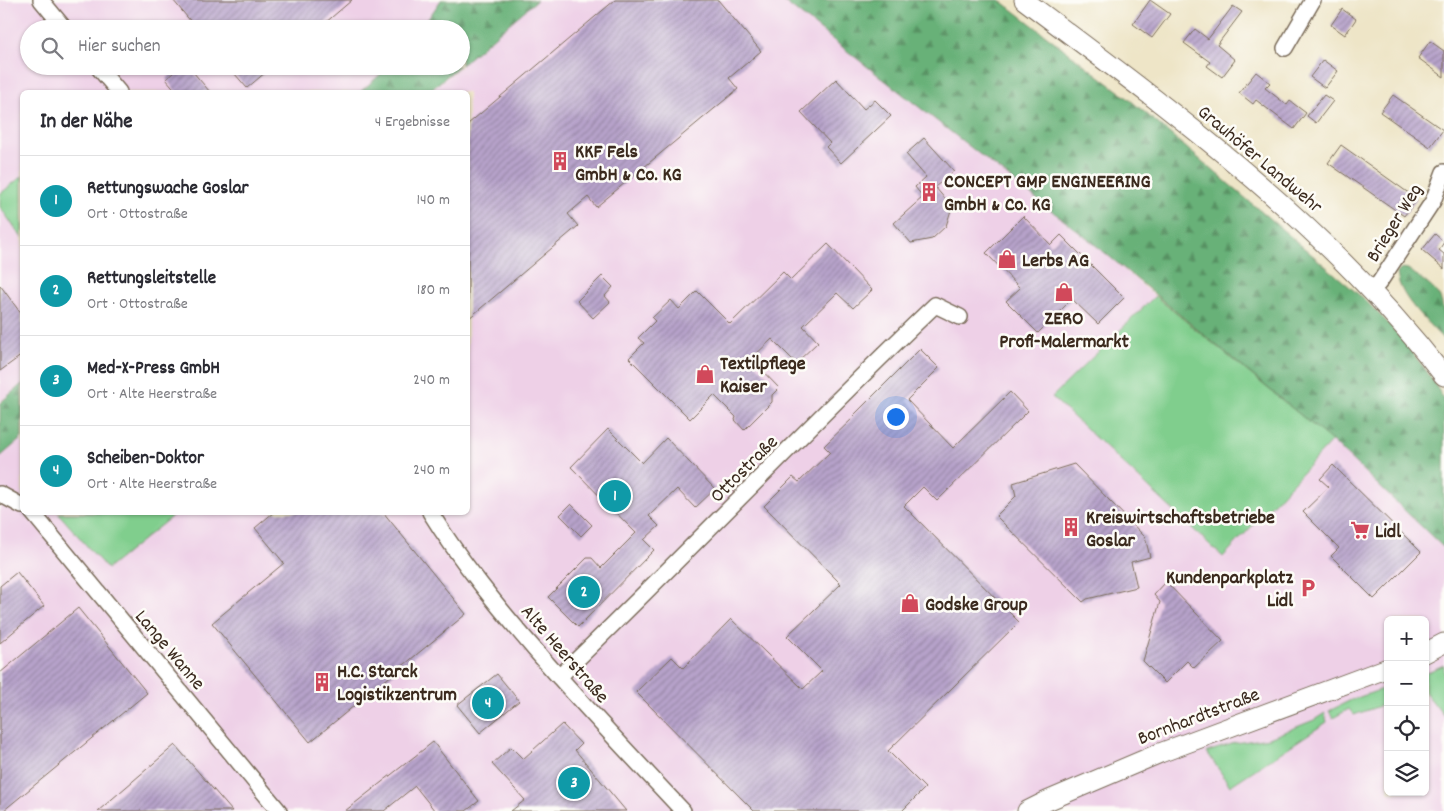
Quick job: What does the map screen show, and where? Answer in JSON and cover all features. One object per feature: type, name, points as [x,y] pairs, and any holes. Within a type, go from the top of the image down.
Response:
[{"type":"street","points":[[41,0],[58,20]]},
{"type":"street","name":"Grauhöfer Landwehr","points":[[1024,0],[1196,130],[1285,205],[1371,290],[1444,376]]},
{"type":"street","points":[[1285,48],[1313,0]]},
{"type":"street","points":[[105,75],[117,90]]},
{"type":"street","name":"Brieger Weg","points":[[1371,290],[1379,283],[1433,201],[1444,172]]},
{"type":"street","name":"Ottostraße","points":[[559,677],[863,374],[935,306],[960,317]]},
{"type":"street","points":[[0,494],[20,505]]},
{"type":"street","name":"Lange Wanne","points":[[34,515],[279,811]]},
{"type":"street","name":"Alte Heerstraße","points":[[432,515],[451,546],[514,625],[575,696],[683,811]]},
{"type":"street","points":[[1429,651],[1444,642]]},
{"type":"street","name":"Bornhardtstraße","points":[[1027,811],[1046,801],[1160,753],[1384,669]]},
{"type":"shaded area","points":[[0,0],[441,0],[427,20],[20,20],[20,75],[380,75],[362,90],[20,90],[20,386],[0,402]]},
{"type":"shaded area","points":[[537,0],[782,0],[1093,243],[1155,296],[1052,397],[1223,557],[1332,441],[1444,548],[1444,811],[0,811],[0,457],[20,440],[20,515],[470,515],[470,90],[431,90],[450,75],[470,75],[470,57]]},
{"type":"green space","points":[[441,0],[537,0],[470,57],[470,20],[427,20]]},
{"type":"green space","points":[[782,0],[1000,0],[1129,99],[1364,299],[1390,325],[1426,370],[1444,399],[1444,548],[1332,441],[1093,243]]},
{"type":"green space","points":[[380,75],[448,75],[430,90],[362,90]]},
{"type":"green space","points":[[20,178],[20,235],[0,207],[0,194]]},
{"type":"green space","points":[[1402,268],[1408,269],[1420,278],[1440,297],[1443,313],[1444,340],[1415,309],[1403,291],[1397,273]]},
{"type":"green space","points":[[1155,296],[1332,441],[1223,557],[1052,397]]},
{"type":"green space","points":[[20,386],[20,440],[0,457],[0,403]]},
{"type":"green space","points":[[60,515],[174,515],[107,569]]},
{"type":"green space","points":[[1444,665],[1444,716],[1429,697],[1429,671]]},
{"type":"green space","points":[[1384,688],[1384,704],[1354,715],[1349,709],[1333,718],[1329,711],[1351,700]]},
{"type":"green space","points":[[1325,713],[1327,722],[1230,786],[1207,752],[1235,743],[1269,738],[1314,720]]},
{"type":"building","points":[[173,0],[352,0],[329,20],[190,20]]},
{"type":"building","name":"KKF Fels GmbH & Co. KG","points":[[615,0],[718,0],[761,51],[729,78],[738,89],[596,207],[588,197],[568,214],[578,226],[470,317],[470,122]]},
{"type":"building","points":[[1150,0],[1170,14],[1152,38],[1133,24]]},
{"type":"building","points":[[1233,6],[1242,12],[1217,45],[1235,60],[1222,77],[1207,66],[1210,62],[1184,43],[1195,29],[1208,39]]},
{"type":"building","points":[[1342,9],[1356,19],[1345,35],[1331,25]]},
{"type":"building","points":[[1430,41],[1444,51],[1444,77],[1418,58]]},
{"type":"building","points":[[1323,60],[1338,71],[1325,88],[1310,77]]},
{"type":"building","points":[[1256,72],[1270,83],[1265,88],[1287,105],[1290,101],[1306,113],[1294,129],[1256,100],[1253,104],[1239,93]]},
{"type":"building","points":[[171,75],[196,75],[208,90],[175,90],[166,79]]},
{"type":"building","points":[[236,75],[262,75],[247,88]]},
{"type":"building","points":[[836,79],[864,109],[875,100],[891,116],[841,163],[826,147],[830,143],[801,112]]},
{"type":"building","points":[[1324,95],[1333,101],[1316,123],[1307,116]]},
{"type":"building","points":[[1393,95],[1443,130],[1430,147],[1380,112]]},
{"type":"building","name":"CONCEPT GMP ENGINEERING GmbH & Co. KG","points":[[924,138],[954,171],[935,187],[952,207],[946,226],[932,239],[911,243],[894,223],[923,197],[915,187],[926,177],[906,154]]},
{"type":"building","points":[[1341,145],[1417,199],[1404,216],[1328,163]]},
{"type":"building","points":[[1023,216],[1051,245],[1061,235],[1124,298],[1098,324],[1072,299],[1038,333],[1006,301],[1020,288],[986,253]]},
{"type":"building","points":[[1435,234],[1444,242],[1439,250],[1444,254],[1444,269],[1422,250]]},
{"type":"building","name":"Textilpflege Kaiser","points":[[828,244],[872,290],[853,308],[837,293],[803,326],[818,342],[796,363],[772,339],[751,359],[779,388],[772,395],[772,402],[744,430],[735,420],[736,417],[714,395],[690,419],[629,358],[644,343],[638,338],[655,321],[652,318],[671,300],[679,309],[697,291],[730,324],[783,272],[791,280]]},
{"type":"building","points":[[602,276],[613,287],[605,296],[610,302],[593,318],[577,301]]},
{"type":"building","points":[[0,285],[20,312],[20,356],[0,371]]},
{"type":"building","points":[[920,349],[939,368],[907,400],[953,448],[1010,392],[1028,411],[937,501],[923,487],[904,506],[1019,622],[888,751],[925,788],[902,811],[754,811],[636,692],[672,657],[683,668],[731,619],[803,689],[822,671],[787,636],[841,584],[764,506],[793,477],[799,482],[830,452],[824,446]]},
{"type":"building","points":[[608,429],[642,463],[666,438],[715,489],[695,508],[677,489],[649,516],[659,526],[644,540],[654,550],[578,627],[548,597],[587,558],[592,558],[601,568],[636,533],[571,467]]},
{"type":"building","name":"Kreiswirtschaftsbetriebe Goslar","points":[[1074,464],[1145,537],[1150,557],[1131,562],[1137,587],[1087,599],[1083,602],[996,516],[1016,496],[1013,483]]},
{"type":"building","name":"Lidl","points":[[1333,465],[1421,552],[1374,599],[1331,556],[1339,548],[1303,512],[1329,487],[1320,479]]},
{"type":"building","points":[[571,504],[592,525],[581,536],[560,515]]},
{"type":"building","name":"H.C. Starck Logistikzentrum","points":[[270,515],[385,515],[466,614],[310,742],[212,623],[284,563],[255,528]]},
{"type":"building","points":[[17,572],[44,606],[0,643],[0,586]]},
{"type":"building","name":"Kreiswirtschaftsbetriebe Goslar","points":[[1166,582],[1223,641],[1194,668],[1187,661],[1165,683],[1143,661],[1160,602],[1154,595]]},
{"type":"building","points":[[78,608],[147,693],[3,811],[0,811],[0,673]]},
{"type":"building","points":[[497,674],[519,701],[480,733],[457,705]]},
{"type":"building","points":[[562,724],[581,744],[575,750],[626,811],[511,811],[525,800],[492,764],[511,747],[523,759]]},
{"type":"building","points":[[433,742],[479,801],[466,811],[435,811],[415,786],[384,811],[345,811]]},
{"type":"building","points":[[175,745],[232,811],[98,811]]},
{"type":"place","name":"KKF Fels GmbH & Co. KG","points":[[560,161]]},
{"type":"place","name":"CONCEPT GMP ENGINEERING GmbH & Co. KG","points":[[929,192]]},
{"type":"place","name":"Lerbs AG","points":[[1007,259]]},
{"type":"place","name":"ZERO Profi-Malermarkt","points":[[1064,292]]},
{"type":"place","name":"Textilpflege Kaiser","points":[[705,374]]},
{"type":"place","name":"Rettungswache Goslar","points":[[615,496]]},
{"type":"place","name":"Kreiswirtschaftsbetriebe Goslar","points":[[1071,527]]},
{"type":"place","name":"Lidl","points":[[1360,530]]},
{"type":"place","name":"Kundenparkplatz Lidl","points":[[1308,588]]},
{"type":"place","name":"Rettungsleitstelle","points":[[584,592]]},
{"type":"place","name":"Godske Group","points":[[910,603]]},
{"type":"place","name":"H.C. Starck Logistikzentrum","points":[[322,682]]},
{"type":"place","name":"Scheiben-Doktor","points":[[488,703]]},
{"type":"place","name":"Med-X-Press GmbH","points":[[574,783]]}]
